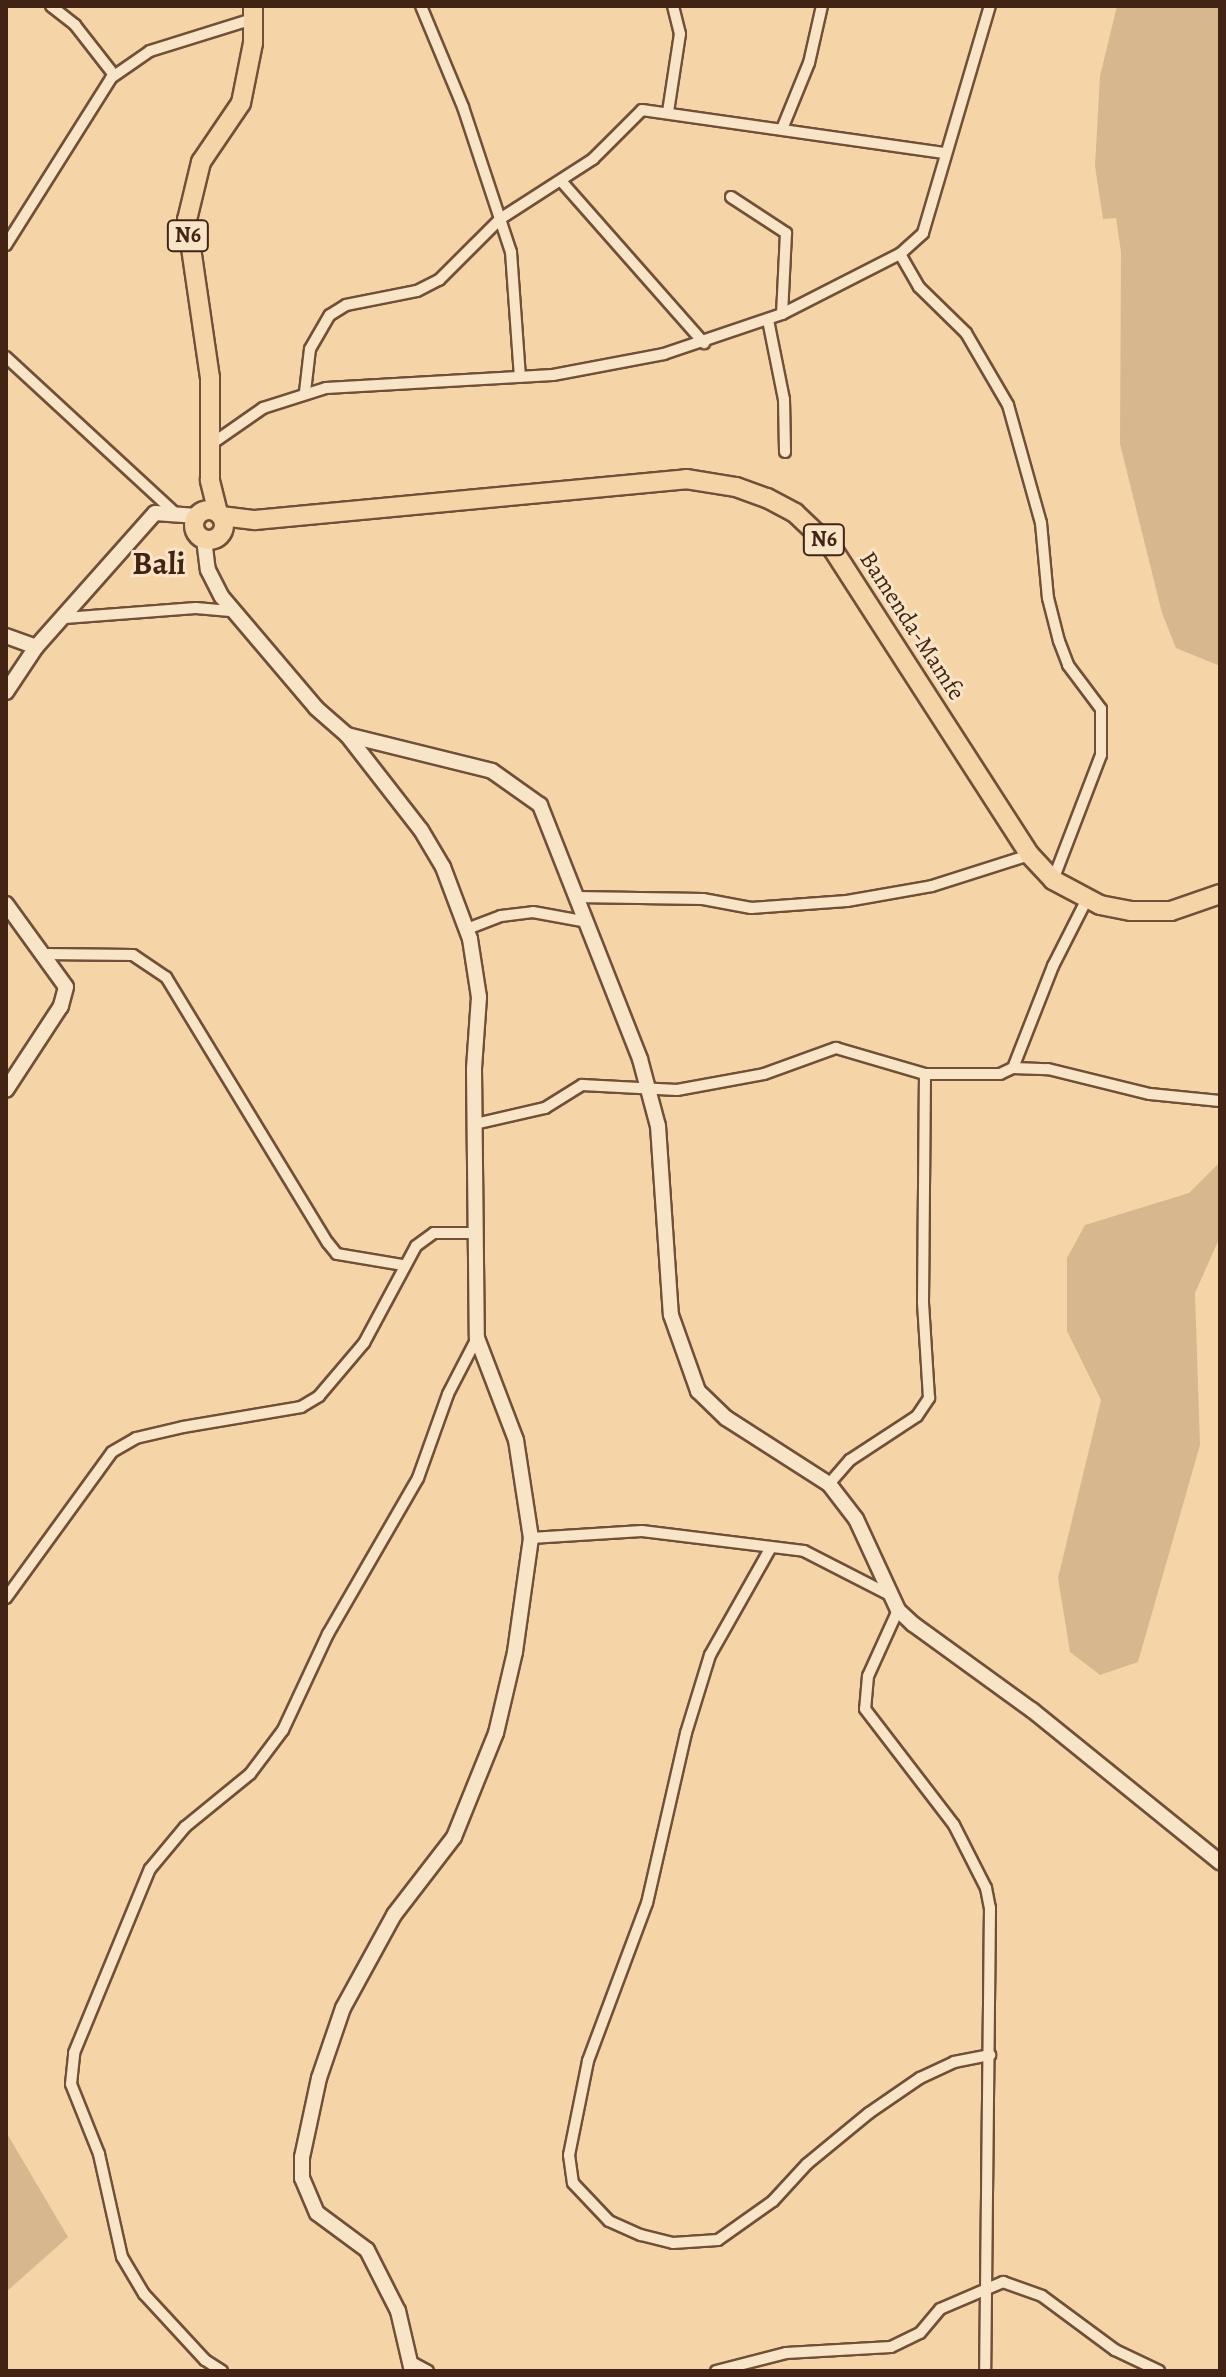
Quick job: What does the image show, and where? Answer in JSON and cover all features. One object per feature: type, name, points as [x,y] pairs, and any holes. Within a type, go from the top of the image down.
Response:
[{"type":"highway","name":"N6","points":[[210,522],[210,378],[189,264],[188,200],[205,155],[241,103],[253,13]]},
{"type":"highway","name":"Bamenda-Mamfe","points":[[210,522],[686,479],[767,498],[812,527],[841,560],[1030,855],[1053,880],[1087,899],[1155,912],[1220,894]]},
{"type":"street","points":[[51,6],[75,25],[114,75]]},
{"type":"street","points":[[421,6],[463,107],[511,252],[520,377]]},
{"type":"street","points":[[668,112],[680,34],[673,6]]},
{"type":"street","points":[[782,129],[809,63],[822,6]]},
{"type":"street","points":[[210,445],[263,408],[305,392],[366,383],[520,377],[619,365],[704,343],[782,314],[900,254],[923,233],[944,153],[990,6]]},
{"type":"street","points":[[6,245],[95,97],[114,75],[150,51],[253,13]]},
{"type":"street","points":[[305,392],[310,349],[330,315],[346,305],[431,285],[500,219],[562,182],[593,159],[635,113],[668,112],[944,153]]},
{"type":"street","points":[[562,182],[704,343]]},
{"type":"street","points":[[731,197],[786,233],[782,314]]},
{"type":"street","points":[[900,254],[919,287],[966,333],[1008,405],[1041,523],[1048,598],[1059,641],[1068,665],[1101,709],[1101,755],[1053,880]]},
{"type":"street","points":[[768,320],[784,399],[785,452]]},
{"type":"street","points":[[6,357],[172,510],[210,522],[212,580],[233,611],[316,708],[347,735],[421,830],[467,929],[479,997],[475,1124],[477,1338],[516,1440],[531,1538],[515,1652],[496,1733],[454,1837],[394,1915],[343,2008],[319,2078],[302,2157],[307,2197],[317,2213],[367,2250],[398,2311],[412,2367],[428,2371]]},
{"type":"street","points":[[6,692],[36,647],[65,618],[155,513],[172,510]]},
{"type":"street","points":[[65,618],[196,608],[233,611]]},
{"type":"street","points":[[6,636],[36,647]]},
{"type":"street","points":[[347,735],[456,759],[517,784],[540,805],[576,897],[582,921],[640,1059],[658,1126],[668,1298],[687,1370],[707,1402],[726,1418],[829,1484],[856,1519],[898,1610],[1220,1862]]},
{"type":"street","points":[[576,897],[703,899],[751,908],[847,901],[932,886],[1030,855]]},
{"type":"street","points":[[1013,1068],[1053,966],[1087,899]]},
{"type":"street","points":[[6,904],[64,979],[66,995],[6,1090]]},
{"type":"street","points":[[467,929],[501,916],[533,912],[582,921]]},
{"type":"street","points":[[44,954],[133,955],[166,977],[337,1254],[403,1265]]},
{"type":"street","points":[[475,1124],[545,1108],[582,1085],[648,1092],[764,1074],[836,1048],[925,1074],[1000,1074],[1013,1068],[1048,1069],[1150,1094],[1220,1101]]},
{"type":"street","points":[[829,1484],[850,1460],[917,1416],[929,1398],[923,1302],[925,1074]]},
{"type":"street","points":[[6,1598],[96,1469],[117,1447],[183,1427],[301,1407],[319,1396],[379,1321],[403,1265],[434,1233],[476,1233]]},
{"type":"street","points":[[222,2371],[205,2360],[144,2294],[122,2257],[99,2154],[71,2084],[74,2053],[150,1869],[185,1827],[259,1765],[283,1730],[328,1634],[418,1478],[448,1394],[477,1338]]},
{"type":"street","points":[[531,1538],[642,1531],[804,1551],[890,1595]]},
{"type":"street","points":[[770,1549],[710,1655],[694,1707],[647,1903],[588,2061],[569,2155],[573,2183],[609,2221],[641,2235],[673,2243],[718,2240],[763,2209],[869,2113],[920,2078],[954,2062],[990,2055]]},
{"type":"street","points":[[898,1610],[868,1676],[865,1709],[941,1805],[986,1888],[992,1932],[985,2371]]},
{"type":"street","points":[[716,2371],[786,2353],[891,2347],[920,2333],[940,2309],[987,2285],[1003,2282],[1042,2296],[1115,2350],[1159,2371]]},
{"type":"shaded area","points":[[1117,6],[1220,6],[1220,666],[1176,648],[1162,613],[1120,444],[1121,252],[1116,218],[1103,219],[1095,166],[1100,76]]},
{"type":"shaded area","points":[[1220,1162],[1220,1237],[1195,1293],[1200,1445],[1138,1662],[1100,1675],[1070,1652],[1058,1578],[1101,1400],[1067,1331],[1067,1258],[1085,1225],[1189,1193]]},
{"type":"shaded area","points":[[6,2132],[68,2237],[6,2292]]},
{"type":"district","name":"Bali","points":[[159,563]]}]
